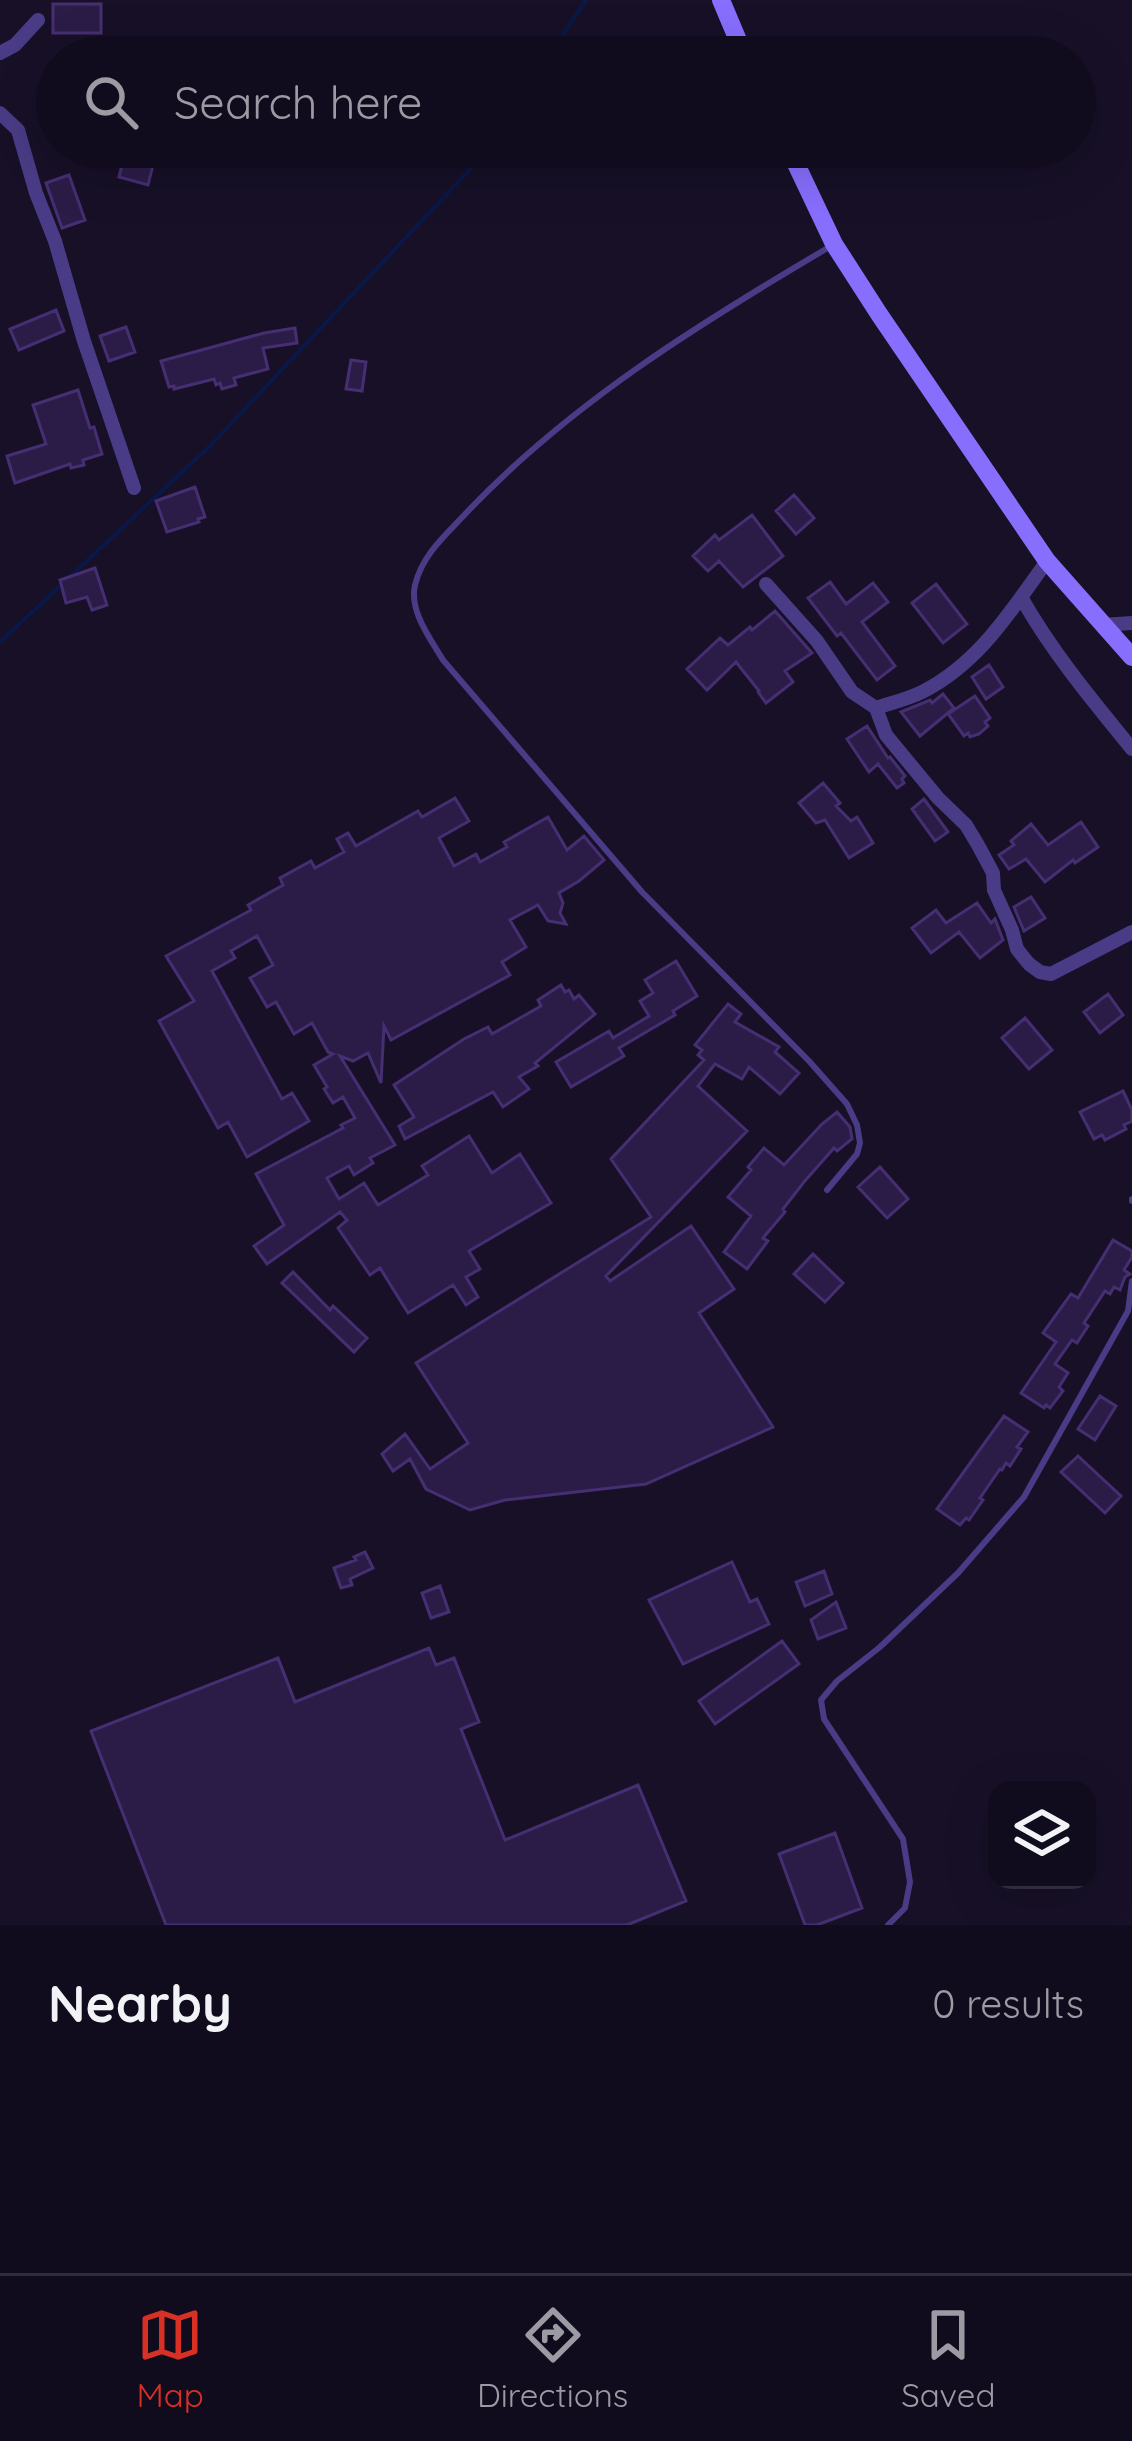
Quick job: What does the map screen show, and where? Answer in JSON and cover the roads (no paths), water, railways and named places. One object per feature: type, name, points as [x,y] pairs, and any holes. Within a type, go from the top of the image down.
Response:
[{"type":"main road","points":[[721,0],[737,36]]},
{"type":"main road","points":[[798,168],[835,244],[1047,561],[1132,657]]},
{"type":"street","points":[[0,53],[15,45],[38,20]]},
{"type":"street","points":[[0,113],[18,130],[134,488]]},
{"type":"street","points":[[876,708],[920,694],[961,669],[986,645],[1047,561]]},
{"type":"street","points":[[766,584],[817,641],[852,692],[876,708],[886,735],[966,825],[994,873],[994,890],[1017,949],[1029,964],[1051,974],[1132,932]]},
{"type":"street","points":[[1021,597],[1037,626],[1132,749]]},
{"type":"street","points":[[1102,625],[1132,623]]},
{"type":"lane","points":[[827,1190],[857,1154],[860,1143],[847,1104],[642,892],[443,660],[418,616],[414,589],[427,554],[506,471],[609,387],[731,304],[835,244]]},
{"type":"lane","points":[[888,1925],[905,1908],[910,1882],[903,1840],[824,1719],[820,1700],[958,1573],[1024,1497],[1130,1312],[1132,1281]]},
{"type":"waterway","points":[[562,36],[586,0]]},
{"type":"waterway","points":[[0,642],[210,446],[471,168]]}]
